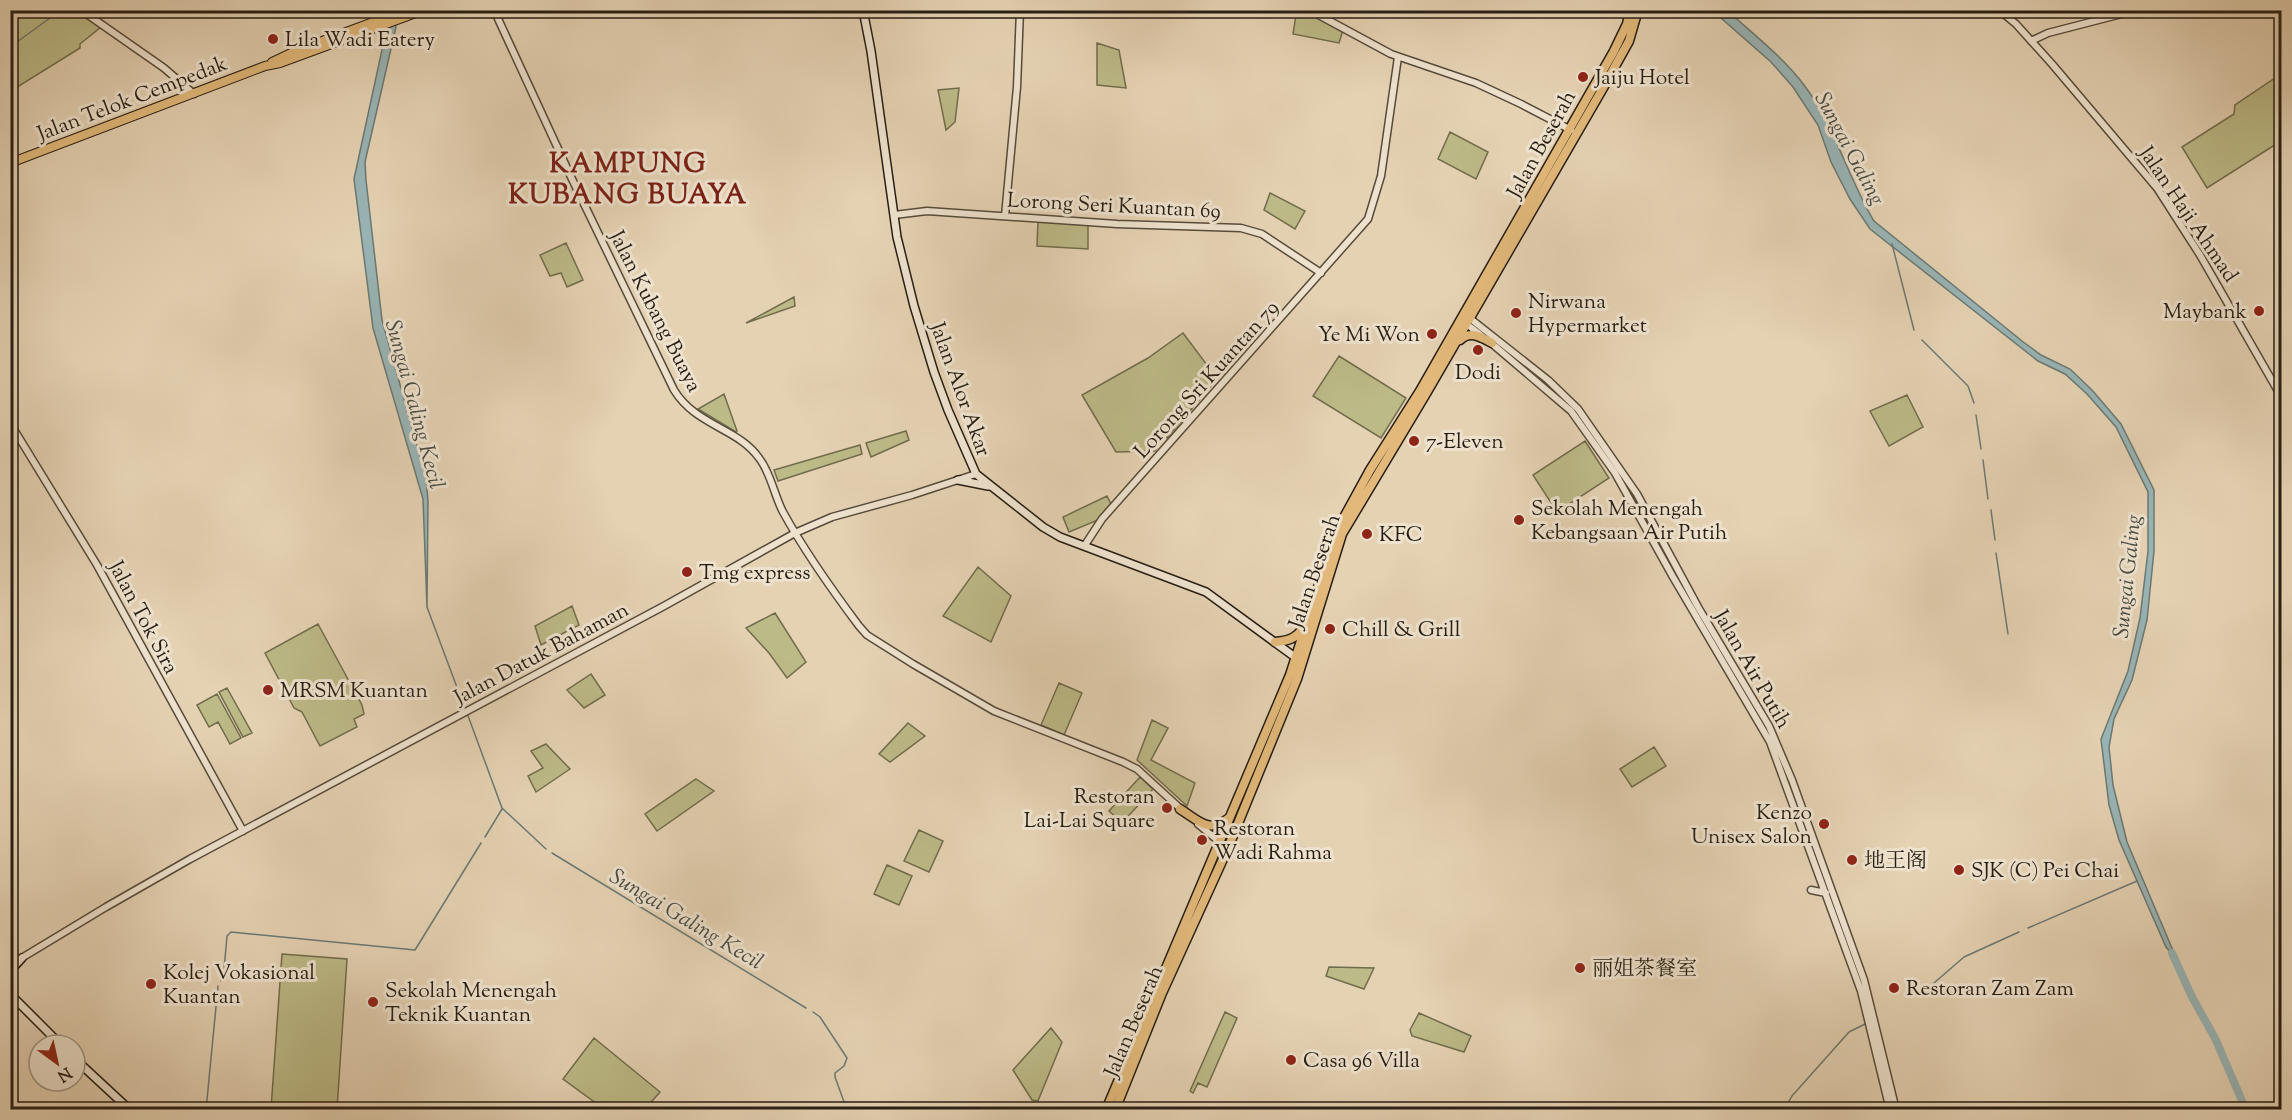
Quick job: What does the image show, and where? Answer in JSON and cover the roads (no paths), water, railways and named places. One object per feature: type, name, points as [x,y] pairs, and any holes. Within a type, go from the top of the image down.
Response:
[{"type":"highway","name":"Jalan Beserah","points":[[1573,131],[1618,44],[1630,10]]},
{"type":"highway","name":"Jalan Beserah","points":[[1106,1110],[1229,818],[1299,660],[1306,623],[1333,540],[1345,514],[1466,319],[1573,131],[1629,41],[1638,10]]},
{"type":"highway","name":"Jalan Beserah","points":[[1115,1110],[1162,993],[1228,848],[1299,660],[1342,534],[1453,349],[1466,319]]},
{"type":"highway","points":[[1453,349],[1463,337],[1470,335],[1479,336],[1492,343]]},
{"type":"highway","points":[[1275,642],[1294,638],[1306,623]]},
{"type":"highway","points":[[1180,809],[1206,825],[1216,825],[1229,818]]},
{"type":"main road","name":"Jalan Telok Cempedak","points":[[395,17],[405,10]]},
{"type":"main road","name":"Jalan Telok Cempedak","points":[[10,164],[195,95],[266,66],[293,52],[395,17],[423,10]]},
{"type":"main road","name":"Jalan Alor Akar","points":[[863,10],[903,263],[934,372],[976,474],[1043,527],[1060,537],[1206,592],[1299,660]]},
{"type":"main road","points":[[958,480],[994,488]]},
{"type":"main road","points":[[10,971],[22,958]]},
{"type":"main road","points":[[10,984],[17,1000]]},
{"type":"main road","points":[[10,994],[49,1033]]},
{"type":"main road","points":[[87,1070],[130,1110]]},
{"type":"street","points":[[81,10],[164,68],[195,95]]},
{"type":"street","name":"Jalan Kubang Buaya","points":[[494,10],[572,179],[674,390],[690,411],[743,443],[760,458],[780,506],[795,533],[852,617],[867,635],[994,711],[1124,762],[1137,770],[1228,848]]},
{"type":"street","points":[[1005,216],[1017,87],[1020,10]]},
{"type":"street","points":[[1296,10],[1315,13],[1398,57],[1476,83],[1573,131]]},
{"type":"street","name":"Jalan Haji Ahmad","points":[[1999,10],[2031,40],[2157,188],[2200,255],[2282,398]]},
{"type":"street","points":[[2031,40],[2048,33],[2137,10]]},
{"type":"street","name":"Lorong Sri Kuantan 79","points":[[1085,545],[1102,519],[1368,219],[1377,192],[1398,57]]},
{"type":"street","name":"Lorong Seri Kuantan 69","points":[[894,215],[927,211],[1117,224],[1241,228],[1262,234],[1321,273]]},
{"type":"street","name":"Jalan Air Putih","points":[[1466,319],[1571,411],[1630,496],[1673,577],[1770,742],[1861,991],[1890,1110]]},
{"type":"street","name":"Jalan Air Putih","points":[[1466,319],[1568,398],[1623,471],[1698,607],[1771,729],[1864,980],[1896,1110]]},
{"type":"street","name":"Jalan Tok Sira","points":[[10,423],[101,572],[243,831]]},
{"type":"street","name":"Jalan Datuk Bahaman","points":[[10,965],[115,902],[243,831],[795,533],[832,517],[976,474]]},
{"type":"street","points":[[1817,868],[1821,861]]},
{"type":"street","points":[[1811,890],[1826,893]]},
{"type":"water","points":[[379,11],[391,11],[396,27],[365,162],[366,180],[382,320],[426,478],[428,501],[427,607],[423,499],[373,328],[354,179],[385,36]]},
{"type":"water","points":[[1713,11],[1728,11],[1778,56],[1804,85],[1833,135],[1874,221],[2022,341],[2041,355],[2070,369],[2092,390],[2121,424],[2154,490],[2154,551],[2147,620],[2132,680],[2114,719],[2109,747],[2113,785],[2127,842],[2177,960],[2166,947],[2119,840],[2109,805],[2101,739],[2128,671],[2140,618],[2148,551],[2148,492],[2116,427],[2087,394],[2065,374],[2038,361],[1870,229],[1850,199],[1831,162],[1818,125],[1793,87],[1771,62]]},
{"type":"waterway","points":[[10,47],[61,10]]},
{"type":"waterway","points":[[1892,244],[1914,330]]},
{"type":"waterway","points":[[1922,340],[1968,386],[1974,403]]},
{"type":"waterway","points":[[1976,415],[1981,449]]},
{"type":"waterway","points":[[1983,460],[1988,499]]},
{"type":"waterway","points":[[1991,510],[1995,540]]},
{"type":"waterway","points":[[1996,553],[2008,634]]},
{"type":"waterway","name":"Sungai Galing Kecil","points":[[427,607],[465,709]]},
{"type":"waterway","name":"Sungai Galing Kecil","points":[[467,713],[502,808],[546,849]]},
{"type":"waterway","points":[[485,837],[502,809]]},
{"type":"waterway","points":[[224,970],[227,936],[231,932],[415,950],[481,843]]},
{"type":"waterway","name":"Sungai Galing Kecil","points":[[552,853],[806,1008]]},
{"type":"waterway","points":[[2028,928],[2137,881]]},
{"type":"waterway","points":[[1919,996],[1964,957],[2019,932]]},
{"type":"waterway","name":"Sungai Galing","points":[[2172,953],[2192,997],[2215,1038],[2246,1110]]},
{"type":"waterway","points":[[221,981],[224,975]]},
{"type":"waterway","points":[[206,1110],[218,986]]},
{"type":"waterway","name":"Sungai Galing Kecil","points":[[813,1012],[820,1017],[847,1058],[844,1066],[835,1073],[847,1110]]},
{"type":"waterway","points":[[1784,1110],[1792,1096],[1849,1032],[1867,1023]]},
{"type":"place","name":"Lila Wadi Eatery","points":[[273,39]]},
{"type":"place","name":"Jaiju Hotel","points":[[1583,77]]},
{"type":"place","name":"Maybank","points":[[2259,311]]},
{"type":"place","name":"Nirwana Hypermarket","points":[[1516,313]]},
{"type":"place","name":"Ye Mi Won","points":[[1432,334]]},
{"type":"place","name":"Dodi","points":[[1478,350]]},
{"type":"place","name":"7-Eleven","points":[[1414,441]]},
{"type":"place","name":"Sekolah Menengah Kebangsaan Air Putih","points":[[1519,520]]},
{"type":"place","name":"KFC","points":[[1367,534]]},
{"type":"place","name":"Tmg express","points":[[687,572]]},
{"type":"place","name":"Chill & Grill","points":[[1330,629]]},
{"type":"place","name":"MRSM Kuantan","points":[[268,690]]},
{"type":"place","name":"Restoran Lai-Lai Square","points":[[1167,808]]},
{"type":"place","name":"Kenzo Unisex Salon","points":[[1824,824]]},
{"type":"place","name":"Restoran Wadi Rahma","points":[[1202,840]]},
{"type":"place","name":"地王阁","points":[[1852,860]]},
{"type":"place","name":"SJK (C) Pei Chai","points":[[1959,870]]},
{"type":"place","name":"丽姐茶餐室","points":[[1580,968]]},
{"type":"place","name":"Kolej Vokasional Kuantan","points":[[151,984]]},
{"type":"place","name":"Restoran Zam Zam","points":[[1894,988]]},
{"type":"place","name":"Sekolah Menengah Teknik Kuantan","points":[[373,1002]]},
{"type":"place","name":"Casa 96 Villa","points":[[1291,1060]]},
{"type":"district","name":"KAMPUNG KUBANG BUAYA","points":[[628,178]]}]
